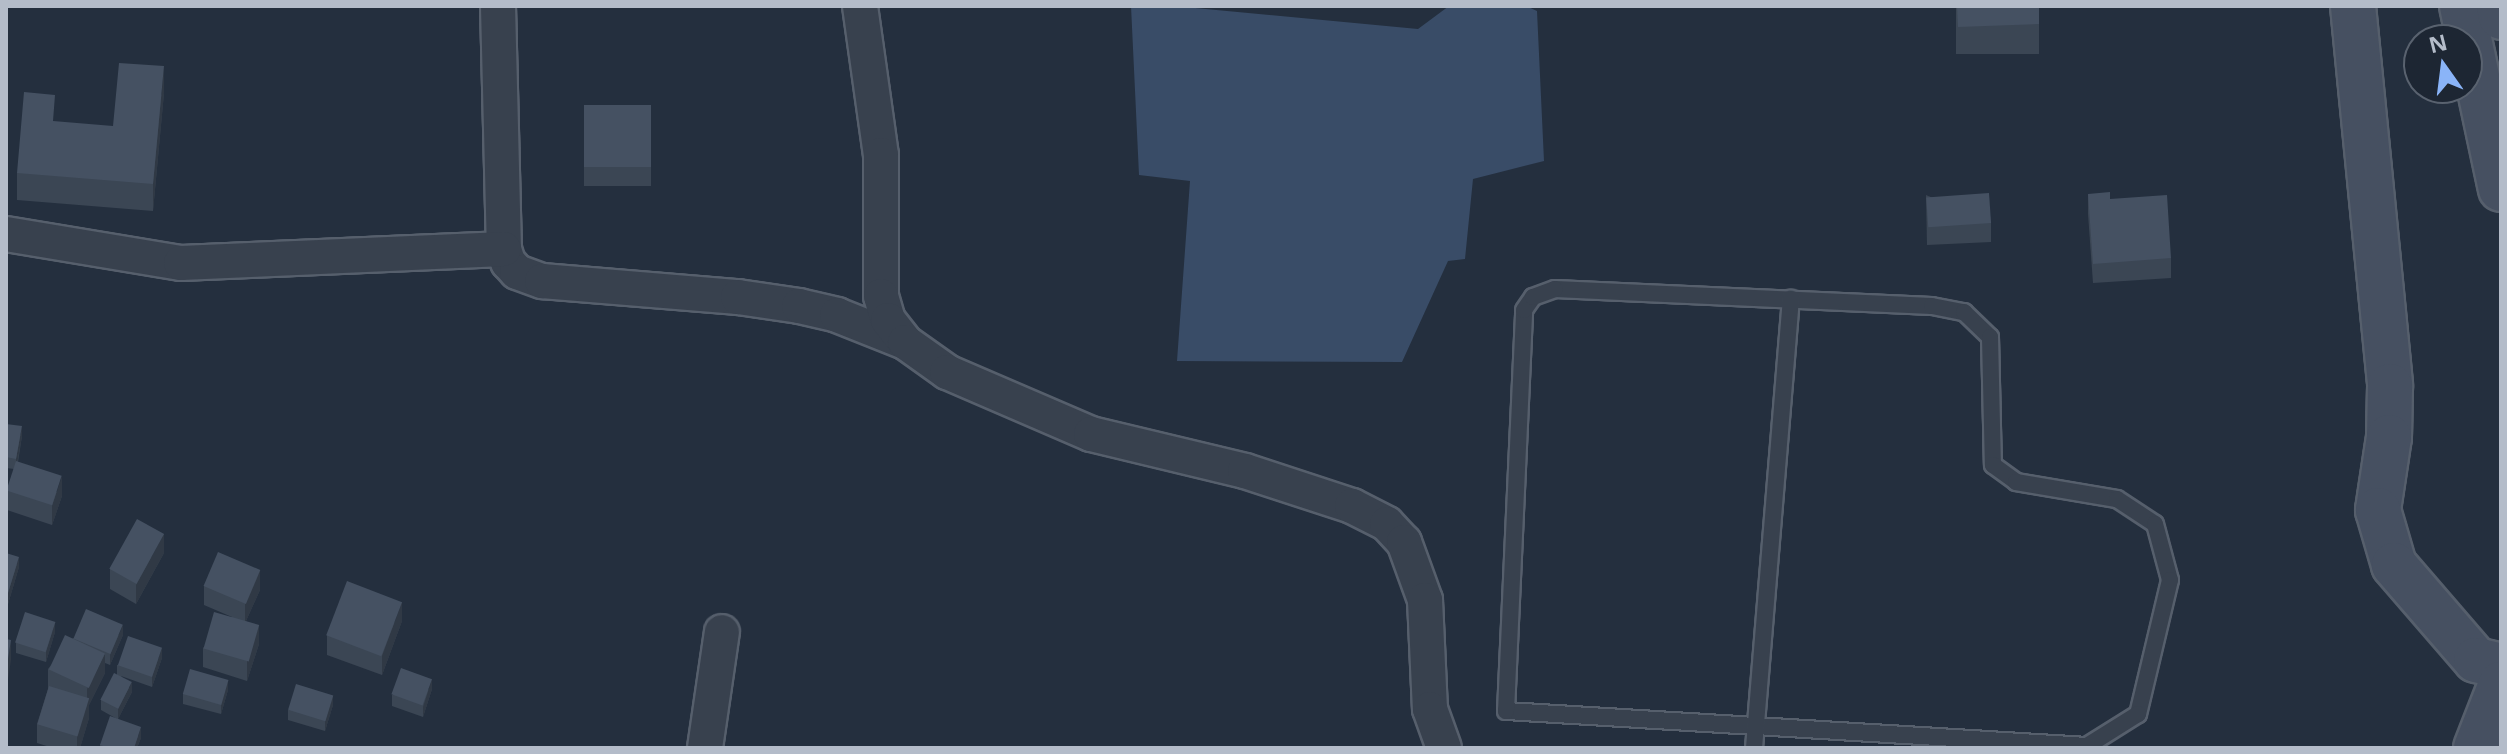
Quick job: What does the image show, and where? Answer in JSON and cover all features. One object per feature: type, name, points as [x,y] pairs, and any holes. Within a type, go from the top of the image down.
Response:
[{"type":"street","points":[[498,6],[504,249],[508,262],[527,278],[799,306],[837,315],[905,342],[947,372],[1091,434],[1245,471],[1352,506],[1387,524],[1404,542],[1425,600],[1430,709],[1444,748]]},
{"type":"street","points":[[860,6],[881,155],[881,296],[888,320],[905,342]]},
{"type":"street","points":[[2353,6],[2389,362],[2389,437],[2378,510],[2394,565],[2476,660],[2501,666]]},
{"type":"street","points":[[2462,6],[2501,189]]},
{"type":"street","points":[[2499,6],[2501,17]]},
{"type":"street","points":[[6,234],[181,263],[504,249]]},
{"type":"street","points":[[705,748],[722,632]]},
{"type":"street","points":[[2476,748],[2501,684]]},
{"type":"lane","points":[[1555,289],[1791,299],[1932,306],[1964,312],[1990,337],[1993,465],[2016,482],[2117,499],[2155,524],[2170,580],[2138,714],[2087,746],[1506,711],[1524,310],[1533,297],[1555,289]]},
{"type":"lane","points":[[1754,748],[1791,299]]},
{"type":"water","points":[[1131,6],[1174,6],[1418,29],[1449,6],[1526,6],[1537,11],[1544,161],[1473,179],[1465,259],[1448,261],[1402,362],[1177,361],[1190,181],[1139,175]]},
{"type":"building","points":[[1957,6],[2039,6],[2039,24],[1958,27]]},
{"type":"building","points":[[119,63],[164,66],[153,184],[17,173],[24,92],[55,95],[53,121],[113,126]]},
{"type":"building","points":[[584,105],[651,105],[651,167],[584,167]]},
{"type":"building","points":[[2110,192],[2110,199],[2167,195],[2171,258],[2093,264],[2088,194]]},
{"type":"building","points":[[1989,193],[1991,223],[1928,227],[1926,197]]},
{"type":"building","points":[[6,424],[22,426],[16,459],[6,457]]},
{"type":"building","points":[[16,461],[62,476],[52,505],[6,490]]},
{"type":"building","points":[[137,519],[164,534],[136,584],[109,569]]},
{"type":"building","points":[[218,552],[260,570],[246,604],[204,586]]},
{"type":"building","points":[[6,553],[19,557],[8,593],[6,593]]},
{"type":"building","points":[[347,581],[402,602],[381,656],[326,635]]},
{"type":"building","points":[[86,609],[123,625],[110,654],[73,638]]},
{"type":"building","points":[[25,612],[55,622],[46,652],[15,642]]},
{"type":"building","points":[[214,612],[259,625],[249,661],[204,649]]},
{"type":"building","points":[[65,635],[105,654],[89,688],[49,669]]},
{"type":"building","points":[[128,636],[162,648],[152,677],[118,665]]},
{"type":"building","points":[[6,639],[11,640],[6,672]]},
{"type":"building","points":[[401,668],[432,679],[422,706],[391,694]]},
{"type":"building","points":[[190,669],[228,680],[221,705],[183,694]]},
{"type":"building","points":[[114,673],[132,682],[118,709],[100,700]]},
{"type":"building","points":[[296,684],[333,695],[325,721],[288,710]]},
{"type":"building","points":[[49,686],[89,698],[77,737],[37,724]]},
{"type":"building","points":[[110,716],[141,727],[134,748],[100,745]]}]
